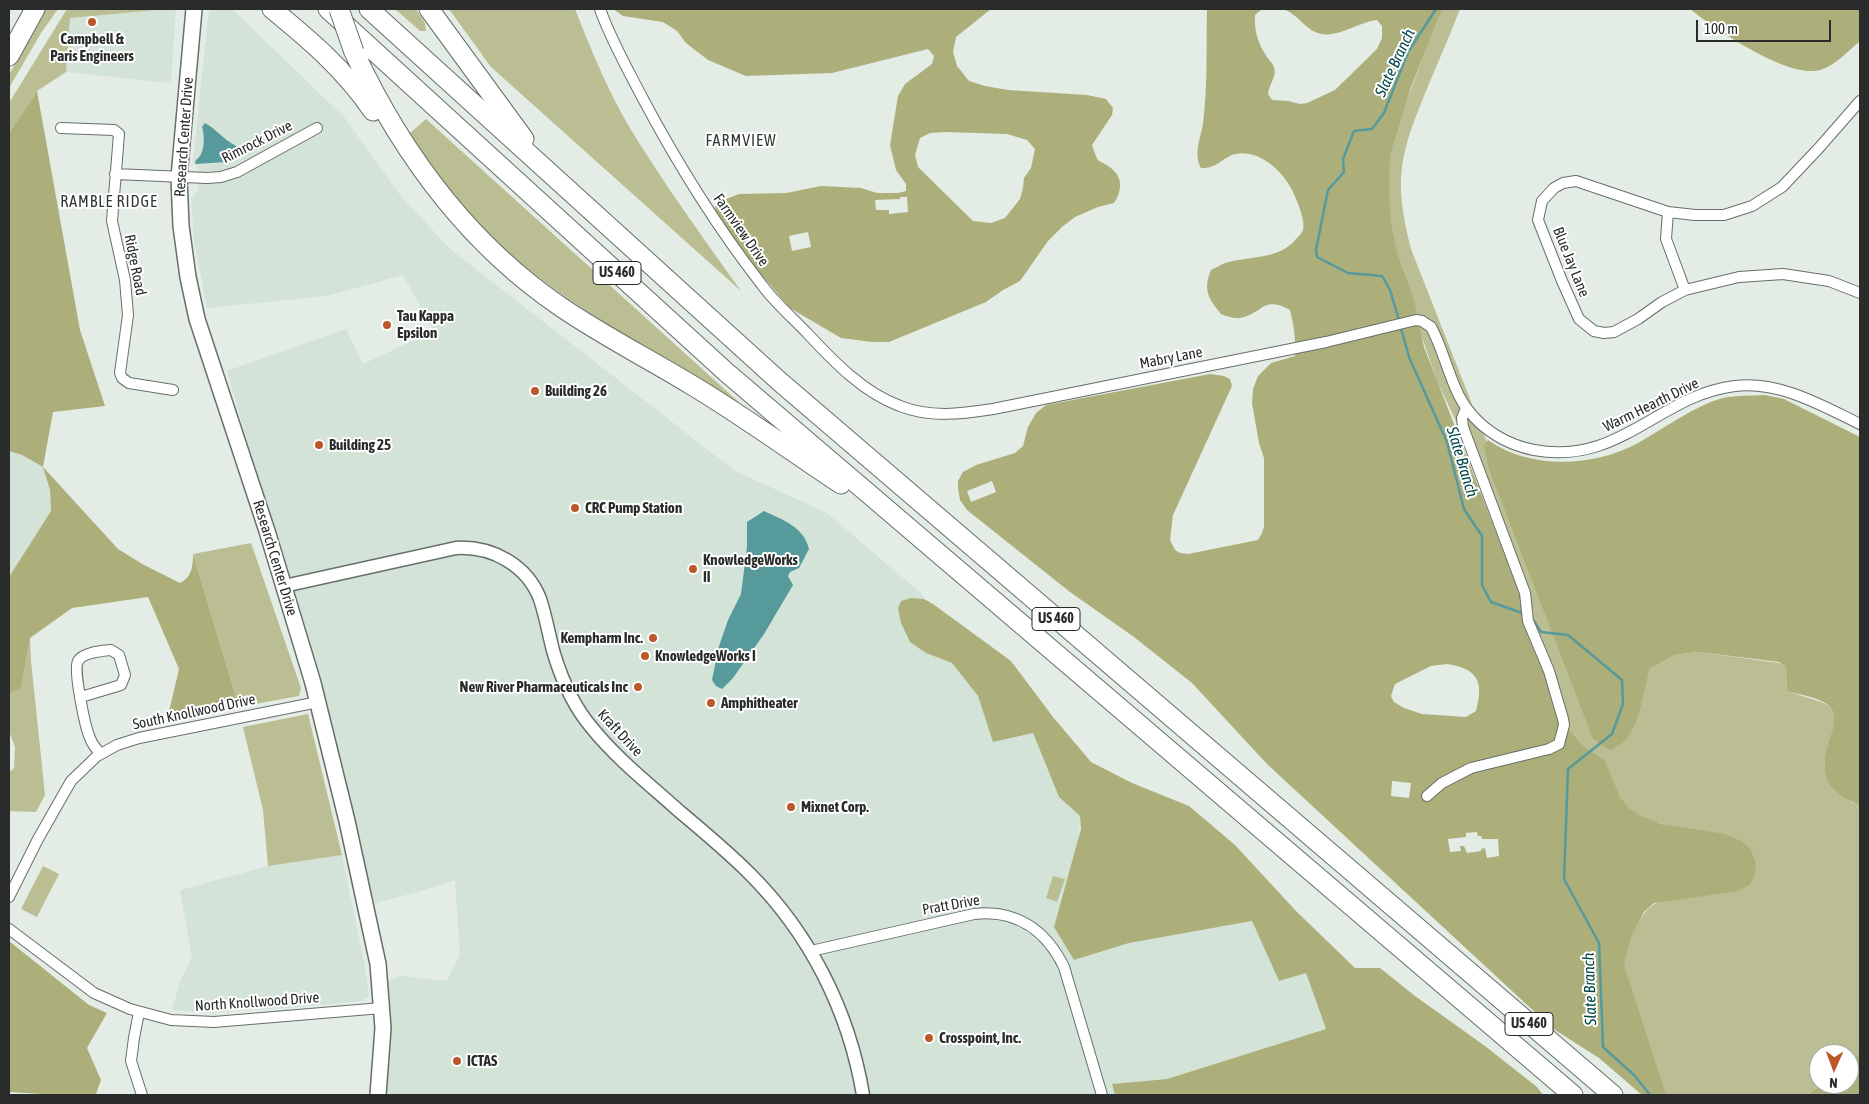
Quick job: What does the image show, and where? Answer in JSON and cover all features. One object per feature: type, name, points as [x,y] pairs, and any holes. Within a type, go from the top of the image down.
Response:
[{"type":"highway","points":[[9,56],[35,9]]},
{"type":"highway","points":[[272,9],[337,65],[438,192],[473,232],[494,253],[543,294],[588,324],[692,384],[911,530]]},
{"type":"highway","name":"US 460","points":[[328,9],[720,366],[1573,1095]]},
{"type":"highway","points":[[339,9],[354,52],[387,117],[414,160]]},
{"type":"highway","name":"US 460","points":[[370,9],[855,448],[1613,1095]]},
{"type":"highway","points":[[429,9],[536,153],[543,167]]},
{"type":"main road","name":"Research Center Drive","points":[[192,13],[179,177],[184,252],[194,309],[267,531],[318,702],[367,907],[378,964],[382,1008],[383,1046],[378,1095]]},
{"type":"street","name":"Farmview Drive","points":[[600,9],[609,33],[670,148],[703,202],[763,286],[830,357],[854,378],[880,397],[920,412]]},
{"type":"street","name":"Blue Jay Lane","points":[[1860,101],[1782,187],[1752,206],[1724,215],[1695,216],[1668,212],[1576,182],[1563,183],[1554,188],[1542,201],[1538,220],[1579,319],[1594,331],[1614,332],[1685,290],[1739,277],[1783,274],[1829,281],[1860,293]]},
{"type":"street","name":"Ridge Road","points":[[61,128],[117,131],[119,136],[115,174],[113,228],[125,280],[128,312],[120,373],[122,378],[129,383],[172,390]]},
{"type":"street","name":"Rimrock Drive","points":[[115,174],[207,178],[229,175],[317,128]]},
{"type":"street","points":[[1668,212],[1666,239],[1685,290]]},
{"type":"street","name":"Mabry Lane","points":[[920,412],[940,415],[993,409],[1326,342],[1405,322],[1416,320],[1426,323]]},
{"type":"street","name":"Warm Hearth Drive","points":[[1426,323],[1435,333],[1466,408],[1490,431],[1507,441],[1526,448],[1546,452],[1596,448],[1620,438],[1691,398],[1718,389],[1736,386],[1771,387],[1790,392],[1807,398],[1860,424]]},
{"type":"street","points":[[1427,796],[1442,782],[1471,768],[1549,749],[1559,744],[1564,725],[1549,671],[1528,621],[1525,593],[1463,427],[1462,418],[1466,408]]},
{"type":"street","name":"Kraft Drive","points":[[284,586],[456,548],[482,549],[504,558],[527,577],[537,593],[562,676],[574,701],[588,723],[627,765],[749,873],[778,905],[811,951],[830,986],[843,1017],[858,1066],[863,1095]]},
{"type":"street","points":[[81,697],[121,685],[125,675],[119,655],[111,650],[83,656],[79,659],[76,668],[86,728],[90,739],[101,754]]},
{"type":"street","name":"South Knollwood Drive","points":[[9,897],[38,839],[71,781],[89,762],[101,754],[117,745],[146,736],[318,702]]},
{"type":"street","name":"Pratt Drive","points":[[811,951],[979,914],[1000,914],[1023,922],[1044,937],[1058,955],[1064,967],[1102,1095]]},
{"type":"street","name":"North Knollwood Drive","points":[[9,930],[94,993],[139,1012],[172,1020],[206,1023],[382,1008]]},
{"type":"street","points":[[139,1012],[132,1061],[142,1095]]},
{"type":"shaded area","points":[[176,9],[171,83],[66,72],[70,18]]},
{"type":"shaded area","points":[[209,9],[232,9],[344,117],[400,195],[450,249],[735,471],[827,513],[924,596],[924,599],[911,598],[926,653],[952,663],[978,696],[993,741],[1033,733],[1059,797],[1080,816],[1074,960],[1129,943],[1252,921],[1279,981],[1306,973],[1326,1029],[1167,1079],[1112,1084],[1115,1095],[384,1095],[386,982],[400,976],[447,981],[460,954],[455,880],[372,904],[295,605],[227,371],[346,329],[363,364],[434,331],[403,275],[327,296],[207,308],[194,240],[191,199],[198,190],[199,168],[193,162]]},
{"type":"shaded area","points":[[9,451],[22,455],[43,467],[50,491],[51,511],[9,577]]},
{"type":"shaded area","points":[[342,855],[365,967],[369,996],[362,1001],[297,1007],[206,1013],[172,1010],[180,982],[192,957],[180,890],[268,866]]},
{"type":"green space","points":[[45,9],[58,9],[41,33],[9,88],[9,75]]},
{"type":"green space","points":[[67,9],[168,9],[70,18],[66,72],[37,91],[9,133],[9,103]]},
{"type":"green space","points":[[395,9],[416,9],[425,23],[426,31],[420,31]]},
{"type":"green space","points":[[449,9],[575,9],[600,70],[631,130],[698,231],[741,291],[491,67]]},
{"type":"green space","points":[[613,9],[991,9],[956,37],[953,52],[957,66],[969,81],[985,86],[1008,90],[1087,95],[1106,99],[1113,108],[1112,115],[1092,145],[1098,160],[1117,174],[1120,183],[1119,193],[1114,203],[1098,207],[1075,217],[1062,227],[1048,241],[1020,281],[986,302],[889,342],[841,338],[790,308],[754,266],[716,213],[715,206],[721,201],[739,194],[786,193],[821,186],[861,188],[877,193],[906,191],[906,184],[896,170],[890,145],[898,96],[905,84],[932,64],[934,56],[928,49],[832,73],[746,76],[708,60],[686,43],[677,31],[663,22],[623,16]],"holes":[[[930,133],[1007,134],[1027,140],[1035,149],[1031,168],[1024,178],[1020,199],[1005,218],[991,223],[973,221],[918,167],[915,155],[920,138]],[[900,197],[907,197],[908,212],[889,214],[889,210],[876,210],[875,200],[900,199]],[[808,232],[811,247],[792,251],[789,236]]]},
{"type":"green space","points":[[1207,9],[1262,9],[1255,15],[1257,37],[1275,71],[1268,94],[1272,100],[1300,104],[1307,103],[1335,90],[1377,49],[1382,38],[1382,26],[1377,20],[1369,21],[1338,33],[1323,34],[1315,32],[1292,13],[1283,9],[1442,9],[1411,87],[1390,155],[1389,193],[1391,223],[1397,253],[1414,300],[1424,347],[1522,599],[1523,610],[1560,719],[1582,745],[1605,761],[1620,797],[1629,808],[1641,816],[1661,824],[1725,834],[1740,840],[1751,850],[1756,864],[1754,878],[1749,885],[1738,891],[1654,903],[1644,912],[1631,937],[1624,965],[1666,1095],[1642,1095],[1599,1058],[1552,1028],[1267,764],[1192,683],[1134,637],[1070,592],[967,510],[960,500],[958,481],[963,472],[976,465],[1015,453],[1023,446],[1028,427],[1036,413],[1046,405],[1210,374],[1230,379],[1232,386],[1173,515],[1170,540],[1175,550],[1188,554],[1258,540],[1262,533],[1264,527],[1264,458],[1259,443],[1252,403],[1253,389],[1258,376],[1271,363],[1295,356],[1294,327],[1290,310],[1274,304],[1240,318],[1232,318],[1221,314],[1208,294],[1207,283],[1211,270],[1223,264],[1281,251],[1299,236],[1304,226],[1302,215],[1289,184],[1280,172],[1268,162],[1256,156],[1241,153],[1229,156],[1214,166],[1201,168],[1198,146],[1206,94]],"holes":[[[992,481],[996,492],[971,502],[967,491]],[[1447,664],[1466,669],[1472,673],[1479,684],[1476,711],[1466,717],[1422,714],[1404,708],[1394,702],[1391,696],[1395,684],[1431,666]],[[1392,781],[1411,783],[1409,798],[1391,796]],[[1477,832],[1478,836],[1481,836],[1482,839],[1498,839],[1499,856],[1487,858],[1485,848],[1481,849],[1481,851],[1467,853],[1464,846],[1460,846],[1461,851],[1450,852],[1448,839],[1466,837],[1466,833]]]},
{"type":"green space","points":[[1441,9],[1460,9],[1419,108],[1404,154],[1401,186],[1407,231],[1411,249],[1560,628],[1615,748],[1629,732],[1634,722],[1650,669],[1674,655],[1699,652],[1779,663],[1786,666],[1787,691],[1821,702],[1829,706],[1834,712],[1835,720],[1824,764],[1851,802],[1860,805],[1860,1053],[1859,1044],[1809,1044],[1808,1095],[1663,1095],[1629,1003],[1542,642],[1533,620],[1528,592],[1476,464],[1437,381],[1402,279],[1384,198],[1387,153]],"holes":[[[1605,762],[1620,797],[1630,809],[1643,817],[1674,827],[1740,840],[1664,900],[1648,909],[1631,936]]]},
{"type":"green space","points":[[1690,9],[1860,9],[1860,41],[1826,68],[1806,71],[1771,60],[1752,50],[1716,28]]},
{"type":"green space","points":[[37,91],[80,330],[105,406],[53,412],[43,467],[22,455],[9,451],[9,133]]},
{"type":"green space","points":[[426,119],[763,424],[570,300],[534,274],[500,245],[475,220],[452,192],[409,134]]},
{"type":"green space","points":[[1765,395],[1784,399],[1860,437],[1860,805],[1839,794],[1828,781],[1825,767],[1826,753],[1834,716],[1830,707],[1815,699],[1787,691],[1786,667],[1779,662],[1699,652],[1674,655],[1650,669],[1638,716],[1627,737],[1620,745],[1610,750],[1593,739],[1489,469],[1484,446],[1488,440],[1505,450],[1523,457],[1562,462],[1582,461],[1621,451],[1713,401],[1733,396]]},
{"type":"green space","points":[[43,467],[118,549],[144,565],[180,583],[189,574],[192,567],[193,554],[239,707],[167,720],[179,669],[148,597],[72,608],[30,638],[21,688],[9,694],[9,577],[51,511],[50,490]]},
{"type":"green space","points":[[251,543],[301,688],[299,696],[239,707],[193,554]]},
{"type":"green space","points":[[911,598],[924,599],[933,604],[1011,661],[1053,717],[1091,762],[1132,783],[1189,806],[1235,845],[1296,911],[1355,968],[1380,968],[1415,996],[1485,1046],[1537,1087],[1543,1095],[1115,1095],[1112,1084],[1167,1079],[1326,1029],[1306,973],[1279,981],[1252,921],[1129,943],[1074,960],[1054,927],[1081,829],[1080,816],[1059,797],[1033,733],[993,742],[978,696],[952,663],[926,653],[910,642],[901,623],[898,608],[901,601]]},
{"type":"green space","points":[[30,638],[45,795],[36,812],[9,811],[9,773],[14,768],[15,747],[9,731],[9,694],[21,688]]},
{"type":"green space","points":[[308,714],[342,855],[268,866],[263,810],[243,727]]},
{"type":"green space","points":[[43,866],[59,874],[37,917],[21,909]]},
{"type":"green space","points":[[1053,876],[1065,879],[1057,902],[1046,898]]},
{"type":"green space","points":[[9,941],[89,1005],[107,1013],[87,1048],[101,1080],[96,1094],[60,1095],[9,1092]]},
{"type":"green space","points":[[1859,1054],[1860,1095],[1808,1095],[1859,1094]]},
{"type":"water","points":[[205,123],[238,148],[241,154],[226,162],[195,164],[203,150],[204,135],[202,127]]},
{"type":"water","points":[[764,511],[785,521],[798,530],[803,535],[809,549],[799,568],[790,572],[788,576],[793,585],[764,634],[733,678],[722,689],[716,686],[712,680],[719,646],[728,620],[741,594],[747,547],[747,522]]},
{"type":"waterway","name":"Slate Branch","points":[[1399,320],[1390,290],[1382,276],[1348,273],[1317,257],[1316,250],[1328,190],[1344,172],[1343,159],[1354,131],[1372,129],[1384,113],[1408,52],[1436,9]]},
{"type":"waterway","name":"Slate Branch","points":[[1400,325],[1409,357],[1447,442],[1464,509],[1482,536],[1482,585],[1491,602],[1525,614]]},
{"type":"waterway","name":"Slate Branch","points":[[1532,618],[1541,632],[1568,635],[1622,680],[1623,704],[1612,734],[1568,769],[1564,879],[1599,943],[1603,1047],[1635,1076],[1650,1095]]},
{"type":"place","name":"Campbell & Paris Engineers","points":[[92,22]]},
{"type":"place","name":"Tau Kappa Epsilon","points":[[387,325]]},
{"type":"place","name":"Building 26","points":[[535,391]]},
{"type":"place","name":"Building 25","points":[[319,445]]},
{"type":"place","name":"CRC Pump Station","points":[[575,508]]},
{"type":"place","name":"KnowledgeWorks II","points":[[693,569]]},
{"type":"place","name":"Kempharm Inc.","points":[[653,638]]},
{"type":"place","name":"KnowledgeWorks I","points":[[645,656]]},
{"type":"place","name":"New River Pharmaceuticals Inc","points":[[638,687]]},
{"type":"place","name":"Amphitheater","points":[[711,703]]},
{"type":"place","name":"Mixnet Corp.","points":[[791,807]]},
{"type":"place","name":"Crosspoint, Inc.","points":[[929,1038]]},
{"type":"place","name":"ICTAS","points":[[457,1061]]},
{"type":"district","name":"FARMVIEW","points":[[741,141]]},
{"type":"district","name":"RAMBLE RIDGE","points":[[109,202]]}]
